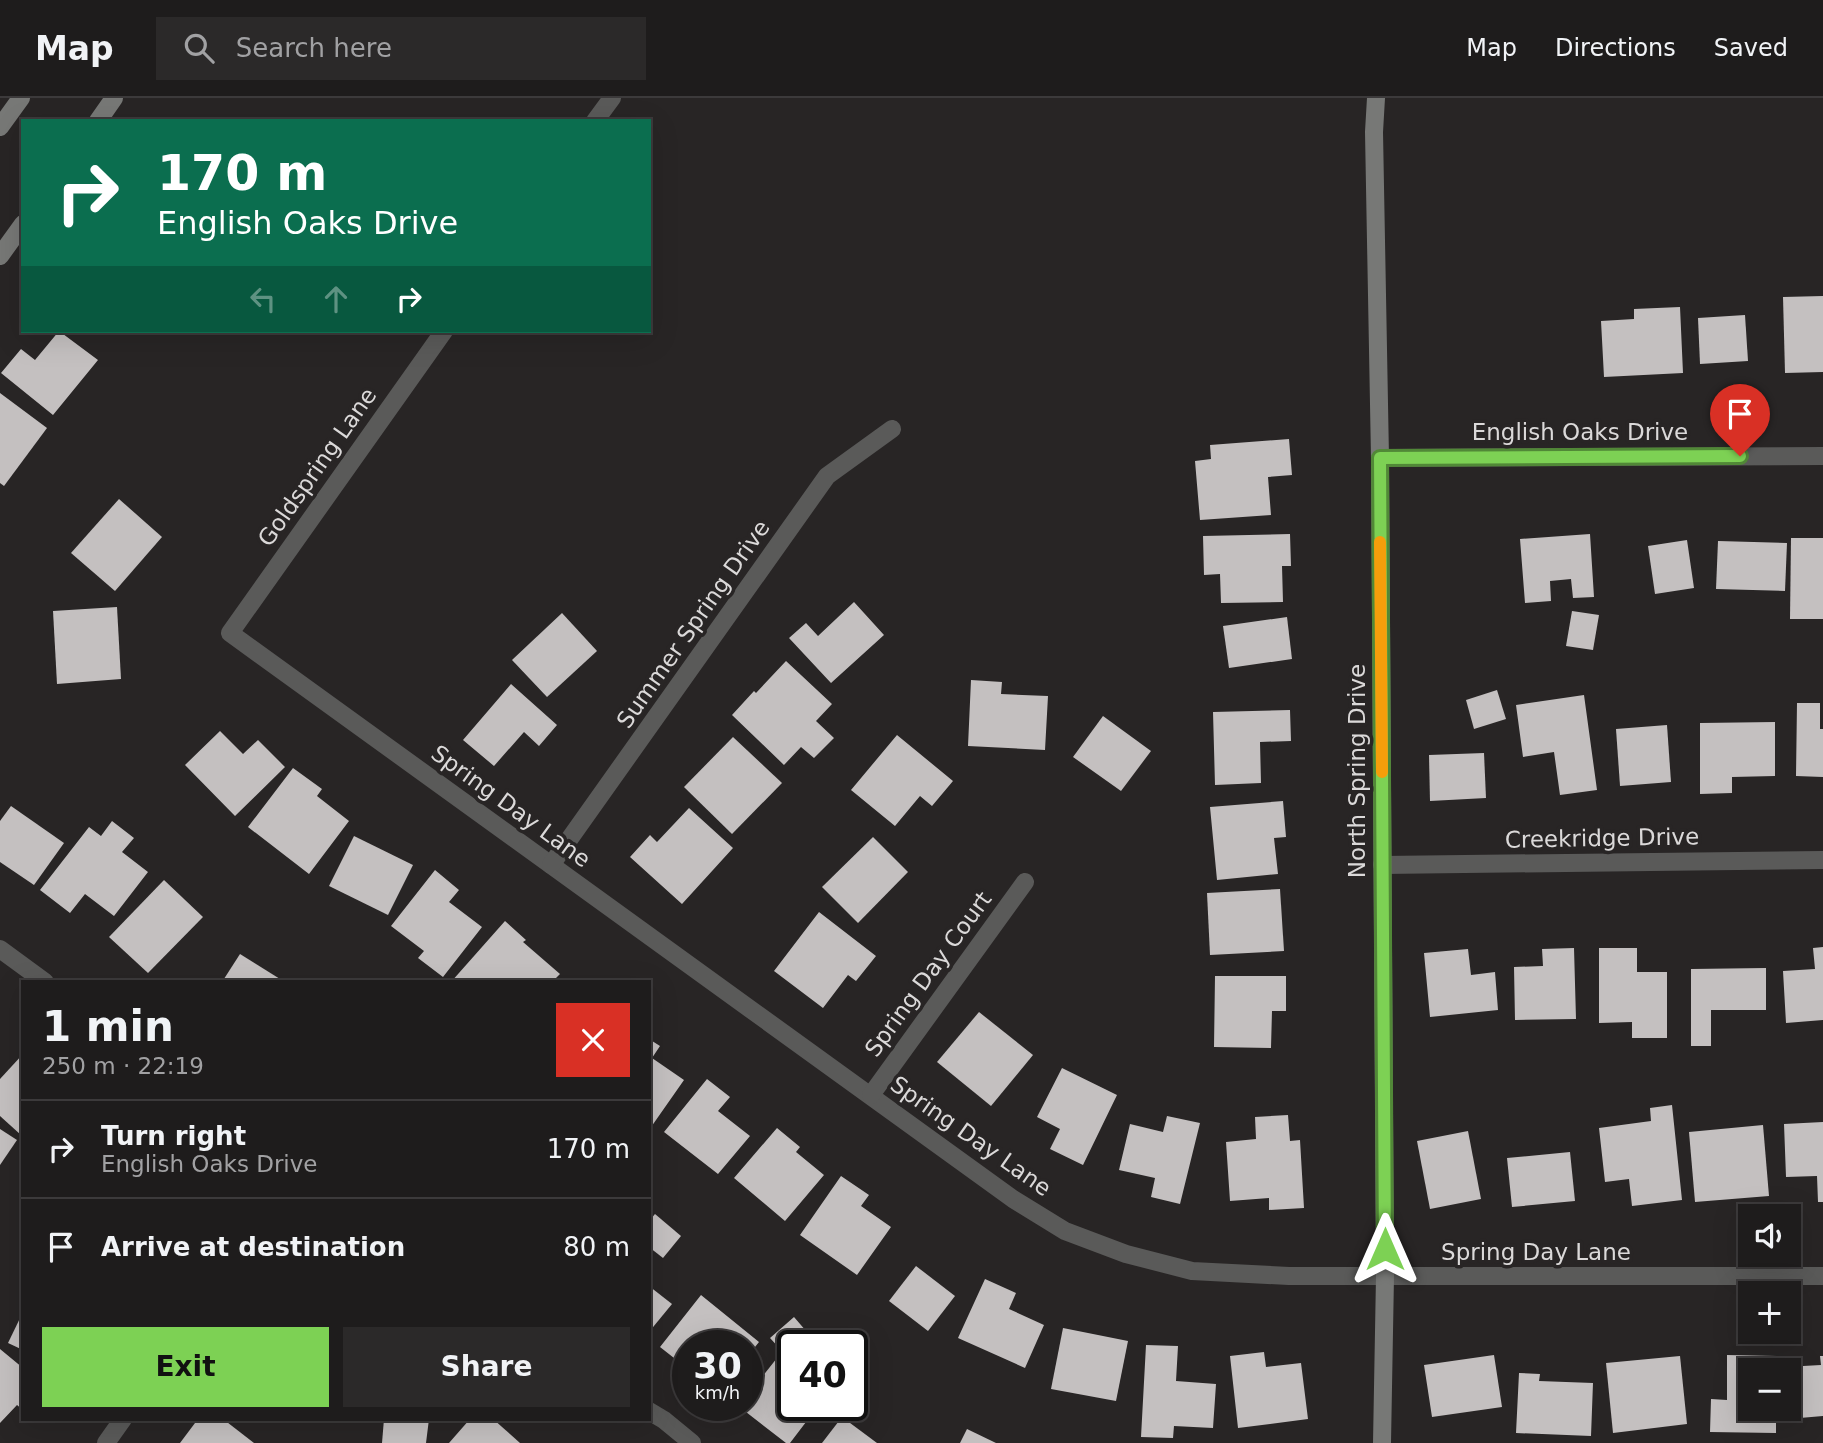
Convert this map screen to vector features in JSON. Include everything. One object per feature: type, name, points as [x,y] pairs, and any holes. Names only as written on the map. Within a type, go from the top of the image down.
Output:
[{"type":"street","points":[[0,127],[21,98]]},
{"type":"street","points":[[99,119],[114,98]]},
{"type":"street","points":[[596,119],[612,98]]},
{"type":"street","name":"North Spring Drive","points":[[1376,98],[1374,132],[1380,458],[1385,1276],[1382,1443]]},
{"type":"street","points":[[0,256],[21,227]]},
{"type":"street","name":"Goldspring Lane","points":[[230,633],[443,333]]},
{"type":"street","name":"Summer Spring Drive","points":[[551,865],[827,476],[892,429]]},
{"type":"street","name":"English Oaks Drive","points":[[1380,458],[1823,456]]},
{"type":"street","name":"Spring Day Lane","points":[[230,633],[1013,1199],[1065,1231],[1126,1254],[1192,1271],[1289,1276],[1823,1276]]},
{"type":"street","name":"Creekridge Drive","points":[[1382,864],[1823,860]]},
{"type":"street","name":"Spring Day Court","points":[[871,1095],[1026,882]]},
{"type":"street","points":[[0,949],[42,980]]},
{"type":"street","points":[[651,1412],[692,1443]]},
{"type":"street","points":[[106,1443],[122,1421]]},
{"type":"building","points":[[1823,296],[1823,372],[1785,373],[1783,297]]},
{"type":"building","points":[[1680,307],[1683,373],[1604,377],[1601,321],[1634,319],[1634,309]]},
{"type":"building","points":[[1745,315],[1748,361],[1700,364],[1698,318]]},
{"type":"building","points":[[57,333],[62,333],[98,360],[53,415],[1,373],[21,349],[35,360]]},
{"type":"building","points":[[0,393],[47,428],[4,486],[0,483]]},
{"type":"building","points":[[1289,439],[1292,475],[1268,477],[1271,515],[1200,520],[1195,461],[1211,459],[1210,445]]},
{"type":"building","points":[[119,499],[162,537],[115,591],[71,553]]},
{"type":"building","points":[[1290,534],[1291,566],[1282,566],[1283,602],[1221,603],[1220,574],[1204,575],[1203,536]]},
{"type":"building","points":[[1590,534],[1594,597],[1573,598],[1571,579],[1550,581],[1551,601],[1525,603],[1520,539]]},
{"type":"building","points":[[1791,538],[1823,538],[1823,619],[1790,619]]},
{"type":"building","points":[[1687,540],[1694,588],[1655,594],[1648,546]]},
{"type":"building","points":[[1718,541],[1787,543],[1785,591],[1716,589]]},
{"type":"building","points":[[854,602],[884,635],[831,683],[789,638],[806,623],[818,636]]},
{"type":"building","points":[[117,607],[121,679],[57,684],[53,611]]},
{"type":"building","points":[[1572,611],[1599,615],[1593,650],[1566,646]]},
{"type":"building","points":[[562,613],[597,651],[547,697],[512,660]]},
{"type":"building","points":[[1287,617],[1292,659],[1229,668],[1223,626]]},
{"type":"building","points":[[786,661],[832,704],[816,721],[834,738],[814,758],[801,747],[784,765],[732,715]]},
{"type":"building","points":[[971,680],[1002,682],[1001,694],[1048,696],[1045,750],[968,746]]},
{"type":"building","points":[[511,684],[557,725],[539,746],[524,732],[494,766],[463,740]]},
{"type":"building","points":[[1497,690],[1506,719],[1474,729],[1466,700]]},
{"type":"building","points":[[1584,695],[1597,790],[1560,795],[1554,752],[1523,757],[1516,705]]},
{"type":"building","points":[[1797,703],[1820,703],[1823,777],[1796,776]]},
{"type":"building","points":[[1290,710],[1291,741],[1260,742],[1261,783],[1215,785],[1213,712]]},
{"type":"building","points":[[1103,716],[1151,751],[1121,791],[1073,757]]},
{"type":"building","points":[[1775,722],[1775,776],[1732,777],[1732,793],[1700,794],[1700,723]]},
{"type":"building","points":[[1667,725],[1671,782],[1620,786],[1616,729]]},
{"type":"building","points":[[220,731],[243,754],[258,740],[285,767],[235,816],[185,765]]},
{"type":"building","points":[[897,735],[953,781],[932,806],[920,796],[895,826],[851,790]]},
{"type":"building","points":[[733,737],[782,783],[732,834],[684,787]]},
{"type":"building","points":[[1484,753],[1486,798],[1430,801],[1429,755]]},
{"type":"building","points":[[293,768],[322,789],[317,796],[349,821],[309,874],[248,827]]},
{"type":"building","points":[[1283,801],[1286,837],[1274,838],[1278,874],[1217,880],[1210,807]]},
{"type":"building","points":[[11,806],[64,843],[34,885],[0,862],[0,821]]},
{"type":"building","points":[[689,808],[733,848],[682,904],[630,857],[650,835],[657,842]]},
{"type":"building","points":[[112,821],[134,838],[122,852],[148,872],[114,916],[85,894],[70,913],[40,890],[89,827],[101,836]]},
{"type":"building","points":[[354,836],[413,865],[388,915],[329,886]]},
{"type":"building","points":[[873,837],[908,872],[858,923],[822,887]]},
{"type":"building","points":[[435,870],[459,890],[449,902],[482,927],[443,977],[418,958],[424,951],[391,926]]},
{"type":"building","points":[[164,880],[203,917],[148,973],[109,937]]},
{"type":"building","points":[[1280,889],[1284,951],[1210,955],[1207,893]]},
{"type":"building","points":[[819,912],[876,956],[856,981],[848,975],[823,1008],[774,971]]},
{"type":"building","points":[[505,921],[526,940],[523,942],[560,974],[554,980],[453,980]]},
{"type":"building","points":[[1823,947],[1823,1020],[1786,1023],[1783,971],[1815,969],[1813,948]]},
{"type":"building","points":[[1574,948],[1576,1019],[1515,1020],[1514,967],[1543,966],[1542,949]]},
{"type":"building","points":[[1599,948],[1637,948],[1637,972],[1667,972],[1667,1038],[1632,1038],[1632,1022],[1599,1023]]},
{"type":"building","points":[[1468,949],[1471,975],[1495,972],[1498,1010],[1430,1017],[1424,953]]},
{"type":"building","points":[[240,954],[280,979],[279,980],[223,980]]},
{"type":"building","points":[[1766,968],[1766,1010],[1711,1010],[1711,1046],[1691,1046],[1691,969]]},
{"type":"building","points":[[1215,976],[1286,976],[1286,1011],[1272,1011],[1271,1048],[1214,1047]]},
{"type":"building","points":[[979,1012],[1033,1055],[991,1106],[937,1062]]},
{"type":"building","points":[[651,1040],[660,1046],[652,1058],[684,1080],[651,1127]]},
{"type":"building","points":[[21,1056],[21,1135],[0,1116],[0,1079]]},
{"type":"building","points":[[1062,1068],[1117,1095],[1083,1165],[1050,1149],[1060,1129],[1037,1117]]},
{"type":"building","points":[[707,1079],[730,1097],[718,1111],[750,1136],[718,1174],[664,1132]]},
{"type":"building","points":[[1672,1105],[1682,1200],[1632,1206],[1629,1179],[1605,1182],[1599,1128],[1651,1121],[1650,1108]]},
{"type":"building","points":[[1288,1115],[1290,1141],[1300,1140],[1304,1208],[1269,1210],[1269,1198],[1230,1201],[1226,1142],[1256,1139],[1255,1117]]},
{"type":"building","points":[[1167,1116],[1200,1123],[1180,1204],[1151,1197],[1155,1178],[1119,1170],[1130,1124],[1163,1132]]},
{"type":"building","points":[[1823,1122],[1823,1202],[1818,1202],[1817,1176],[1786,1177],[1784,1124]]},
{"type":"building","points":[[1763,1125],[1769,1196],[1695,1202],[1689,1132]]},
{"type":"building","points":[[777,1128],[800,1147],[796,1152],[824,1175],[785,1221],[734,1178]]},
{"type":"building","points":[[0,1129],[17,1140],[0,1165]]},
{"type":"building","points":[[1468,1131],[1481,1199],[1430,1209],[1417,1141]]},
{"type":"building","points":[[1570,1152],[1575,1201],[1512,1207],[1507,1158]]},
{"type":"building","points":[[841,1176],[869,1195],[861,1206],[891,1227],[857,1275],[800,1235]]},
{"type":"building","points":[[655,1214],[681,1236],[663,1258],[651,1249],[651,1219]]},
{"type":"building","points":[[916,1266],[955,1296],[928,1331],[889,1301]]},
{"type":"building","points":[[985,1279],[1016,1293],[1009,1309],[1044,1325],[1025,1368],[958,1338]]},
{"type":"building","points":[[651,1288],[672,1304],[651,1330]]},
{"type":"building","points":[[701,1295],[744,1330],[673,1330]]},
{"type":"building","points":[[21,1316],[21,1349],[8,1343]]},
{"type":"building","points":[[794,1317],[805,1330],[779,1330]]},
{"type":"building","points":[[1063,1328],[1128,1341],[1116,1401],[1051,1389]]},
{"type":"building","points":[[672,1332],[672,1356],[660,1347]]},
{"type":"building","points":[[777,1332],[777,1346],[770,1338]]},
{"type":"building","points":[[1146,1345],[1178,1346],[1176,1381],[1216,1384],[1213,1428],[1174,1426],[1173,1438],[1141,1437]]},
{"type":"building","points":[[0,1349],[21,1366],[21,1408],[17,1405],[0,1423]]},
{"type":"building","points":[[1264,1352],[1266,1367],[1301,1363],[1308,1419],[1238,1428],[1230,1356]]},
{"type":"building","points":[[1494,1355],[1502,1407],[1432,1417],[1424,1365]]},
{"type":"building","points":[[1727,1355],[1777,1356],[1738,1358],[1738,1421],[1776,1421],[1776,1433],[1710,1432],[1711,1399],[1727,1400]]},
{"type":"building","points":[[1680,1356],[1687,1424],[1613,1433],[1606,1363]]},
{"type":"building","points":[[1820,1356],[1823,1356],[1823,1416],[1801,1418],[1801,1366],[1821,1365]]},
{"type":"building","points":[[777,1358],[777,1421],[807,1421],[790,1443],[786,1443],[758,1421],[763,1421],[763,1376]]},
{"type":"building","points":[[1519,1373],[1540,1374],[1539,1381],[1593,1383],[1591,1436],[1516,1433]]},
{"type":"building","points":[[196,1421],[226,1421],[254,1443],[180,1443]]},
{"type":"building","points":[[384,1421],[429,1421],[426,1443],[382,1443]]},
{"type":"building","points":[[468,1421],[495,1421],[520,1443],[449,1443]]},
{"type":"building","points":[[839,1421],[847,1421],[877,1443],[822,1443]]},
{"type":"building","points":[[967,1429],[996,1443],[960,1443]]},
{"type":"slow traffic","points":[[1380,542],[1382,772]]},
{"type":"route","points":[[1385,1249],[1380,458],[1740,456]]}]
